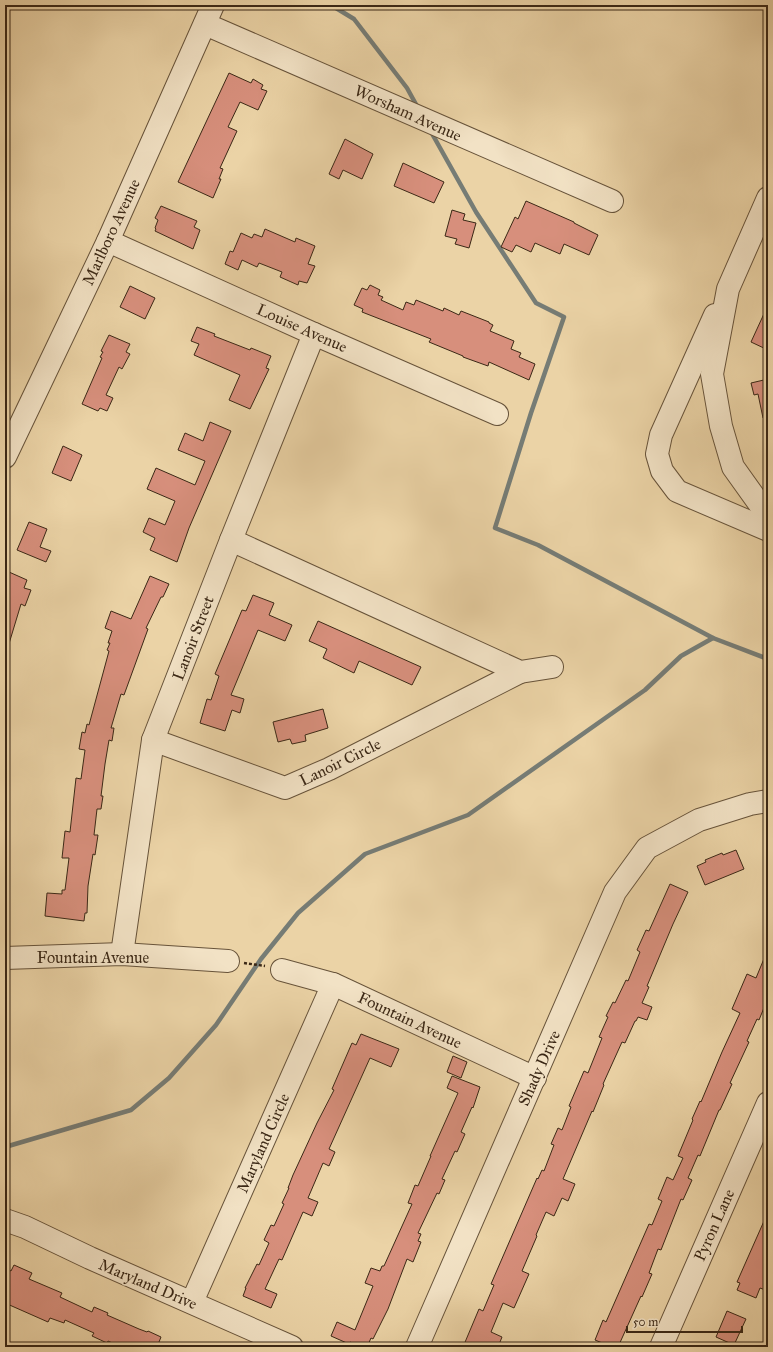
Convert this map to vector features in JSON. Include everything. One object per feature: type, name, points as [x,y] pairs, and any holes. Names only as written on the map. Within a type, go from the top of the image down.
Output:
[{"type":"street","name":"Worsham Avenue","points":[[209,14],[612,201]]},
{"type":"street","name":"Marlboro Avenue","points":[[5,457],[108,241],[209,14]]},
{"type":"street","points":[[768,198],[661,435],[658,454],[662,471],[677,491],[768,530]]},
{"type":"street","name":"Louise Avenue","points":[[108,241],[314,334],[497,414]]},
{"type":"street","points":[[728,289],[712,374],[721,426],[733,466],[768,516]]},
{"type":"street","name":"Lanoir Street","points":[[122,954],[153,740],[231,540],[314,334]]},
{"type":"street","points":[[231,540],[520,672]]},
{"type":"street","name":"Lanoir Circle","points":[[153,740],[285,788],[329,769],[520,672],[552,667]]},
{"type":"street","name":"Shady Drive","points":[[416,1347],[616,892],[647,848],[699,820],[750,804],[768,801]]},
{"type":"street","name":"Fountain Avenue","points":[[5,958],[122,954],[236,962]]},
{"type":"street","name":"Fountain Avenue","points":[[274,968],[334,984],[535,1078]]},
{"type":"street","name":"Maryland Circle","points":[[192,1302],[334,984]]},
{"type":"street","name":"Pyron Lane","points":[[661,1347],[768,1103]]},
{"type":"street","name":"Maryland Drive","points":[[5,1220],[25,1227],[90,1258],[292,1347]]},
{"type":"path","points":[[236,962],[274,968]]},
{"type":"building","points":[[229,73],[251,83],[253,79],[263,85],[261,89],[267,91],[258,110],[240,102],[228,127],[237,131],[220,168],[223,169],[219,179],[221,179],[213,198],[178,182]]},
{"type":"building","points":[[345,139],[373,154],[362,179],[343,170],[339,179],[329,174]]},
{"type":"building","points":[[403,163],[444,182],[434,203],[394,186]]},
{"type":"building","points":[[526,201],[574,222],[598,235],[589,255],[564,244],[560,254],[535,243],[531,252],[516,245],[512,252],[501,247],[515,217],[518,219]]},
{"type":"building","points":[[161,206],[197,221],[194,227],[200,230],[193,249],[155,231],[158,220],[155,218]]},
{"type":"building","points":[[452,210],[465,214],[463,220],[476,223],[469,248],[455,244],[457,239],[445,236]]},
{"type":"building","points":[[265,229],[295,242],[296,238],[315,246],[308,264],[315,266],[307,283],[299,281],[298,285],[280,277],[282,272],[259,263],[257,267],[242,260],[238,270],[225,264],[230,251],[233,252],[241,233],[252,238],[254,234],[262,237]]},
{"type":"building","points":[[370,285],[380,290],[378,295],[383,297],[381,300],[403,310],[406,302],[414,305],[416,300],[443,311],[444,308],[459,315],[461,311],[489,322],[493,325],[490,331],[514,341],[511,349],[521,353],[519,357],[535,364],[529,380],[489,362],[488,366],[463,357],[429,342],[431,339],[362,312],[363,309],[354,305],[362,288],[367,290]]},
{"type":"building","points":[[130,286],[155,298],[145,319],[120,307]]},
{"type":"building","points":[[768,305],[768,350],[751,342]]},
{"type":"building","points":[[197,327],[215,334],[214,336],[250,350],[251,348],[271,356],[266,368],[269,369],[250,409],[229,400],[240,375],[194,355],[199,344],[191,341]]},
{"type":"building","points":[[109,335],[130,344],[126,352],[130,354],[122,369],[119,367],[106,395],[113,398],[107,411],[100,408],[98,411],[82,404],[102,358],[100,357],[103,352],[101,351]]},
{"type":"building","points":[[768,379],[768,417],[763,418],[758,394],[754,395],[751,383]]},
{"type":"building","points":[[210,422],[231,431],[189,528],[177,562],[150,550],[155,538],[143,532],[149,518],[165,525],[175,501],[147,489],[156,468],[195,485],[205,461],[178,450],[185,433],[203,441]]},
{"type":"building","points":[[63,446],[82,455],[71,481],[52,473]]},
{"type":"building","points":[[29,522],[47,529],[40,547],[51,551],[46,562],[17,550]]},
{"type":"building","points":[[9,572],[27,580],[24,588],[31,590],[25,606],[21,604],[8,647],[5,647],[5,581]]},
{"type":"building","points":[[150,576],[169,584],[146,628],[148,629],[124,695],[121,694],[111,728],[114,728],[112,741],[109,740],[105,764],[101,809],[97,809],[94,835],[98,835],[95,855],[93,854],[88,886],[87,913],[85,913],[84,921],[45,916],[47,893],[62,894],[62,890],[65,890],[69,858],[62,858],[65,831],[70,832],[76,778],[81,779],[85,750],[79,749],[82,732],[85,733],[87,724],[89,725],[109,651],[107,650],[110,643],[108,643],[112,631],[105,628],[111,611],[131,619]]},
{"type":"building","points":[[253,595],[274,603],[269,615],[292,625],[285,641],[258,630],[231,695],[244,699],[240,713],[232,710],[225,731],[200,723],[207,699],[211,700],[219,676],[215,674],[242,610],[246,611]]},
{"type":"building","points":[[318,621],[421,667],[412,685],[359,661],[354,673],[323,658],[327,649],[309,641]]},
{"type":"building","points":[[323,709],[328,728],[305,735],[306,741],[292,744],[290,739],[278,742],[273,722]]},
{"type":"building","points":[[736,850],[744,869],[705,885],[697,866],[706,862],[705,860],[722,853],[723,855]]},
{"type":"building","points":[[670,884],[688,892],[647,986],[649,987],[642,1003],[652,1007],[647,1020],[638,1017],[635,1021],[625,1043],[622,1042],[603,1084],[604,1085],[593,1112],[592,1111],[563,1179],[575,1184],[568,1201],[562,1198],[554,1216],[546,1212],[522,1271],[529,1274],[514,1308],[503,1303],[491,1332],[502,1337],[498,1347],[463,1347],[479,1309],[483,1311],[494,1285],[491,1284],[537,1178],[538,1179],[542,1170],[544,1171],[554,1145],[551,1144],[558,1128],[562,1130],[571,1107],[569,1106],[584,1071],[588,1073],[602,1038],[599,1037],[608,1017],[606,1016],[613,1002],[615,1003],[626,980],[628,981],[640,952],[637,950],[646,930],[649,931]]},
{"type":"building","points":[[768,949],[768,998],[759,1020],[757,1019],[747,1041],[749,1042],[730,1083],[732,1084],[719,1110],[700,1156],[698,1155],[688,1178],[692,1180],[683,1200],[681,1199],[661,1250],[658,1249],[649,1273],[652,1274],[642,1297],[641,1296],[618,1347],[612,1347],[595,1340],[603,1320],[606,1322],[649,1224],[652,1225],[662,1201],[658,1199],[667,1177],[673,1180],[683,1158],[678,1156],[693,1120],[692,1119],[740,1013],[732,1009],[747,974],[756,978]]},
{"type":"building","points":[[361,1034],[399,1049],[391,1067],[370,1058],[329,1149],[335,1152],[329,1166],[323,1163],[308,1198],[318,1202],[312,1216],[303,1212],[282,1260],[279,1259],[265,1289],[277,1294],[271,1308],[243,1296],[245,1288],[257,1264],[259,1265],[269,1243],[264,1240],[271,1225],[274,1226],[284,1204],[282,1203],[293,1175],[334,1090],[332,1089],[352,1043],[356,1045]]},
{"type":"building","points":[[453,1056],[467,1062],[461,1078],[447,1072]]},
{"type":"building","points":[[452,1076],[480,1087],[473,1108],[472,1107],[461,1132],[465,1134],[442,1179],[445,1180],[439,1194],[437,1193],[418,1233],[421,1234],[418,1241],[421,1242],[413,1262],[407,1259],[388,1309],[373,1339],[371,1338],[367,1347],[361,1347],[350,1342],[349,1344],[331,1336],[337,1322],[355,1330],[373,1286],[365,1283],[371,1268],[380,1271],[382,1266],[384,1266],[412,1204],[408,1203],[415,1185],[418,1186],[458,1093],[447,1088]]},
{"type":"building","points":[[768,1212],[768,1291],[760,1288],[756,1298],[737,1290],[740,1283],[737,1282]]},
{"type":"building","points":[[14,1265],[32,1273],[29,1279],[62,1293],[60,1297],[92,1312],[94,1307],[108,1313],[107,1315],[161,1337],[157,1347],[121,1347],[108,1341],[107,1343],[92,1336],[94,1333],[65,1320],[64,1323],[50,1318],[48,1322],[5,1303],[5,1268],[11,1271]]},
{"type":"building","points":[[727,1311],[746,1319],[734,1345],[716,1337]]},
{"type":"waterway","points":[[331,5],[354,19],[407,88],[418,108]]},
{"type":"waterway","points":[[430,130],[476,212],[536,303],[564,317],[531,413],[495,528],[538,545],[713,638],[768,659]]},
{"type":"waterway","points":[[5,1147],[131,1110],[169,1078],[216,1025],[261,959],[298,913],[365,854],[468,815],[645,690],[681,656],[713,638]]}]
